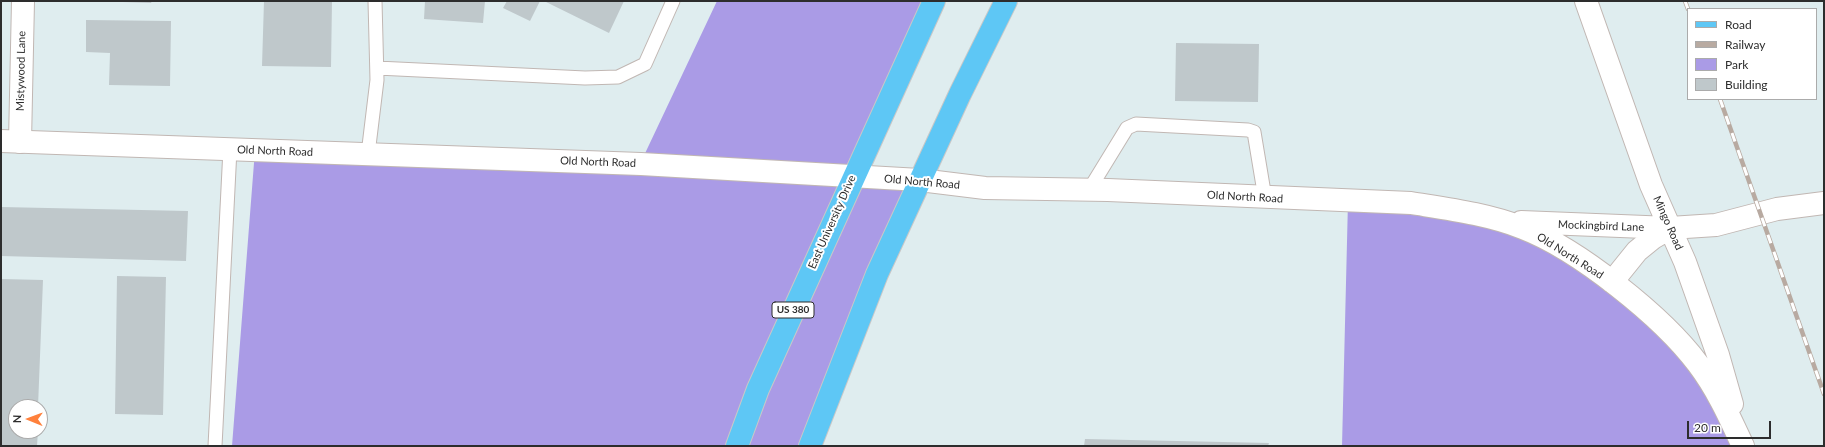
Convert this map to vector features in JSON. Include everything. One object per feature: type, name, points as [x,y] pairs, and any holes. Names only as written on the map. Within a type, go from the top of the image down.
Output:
[{"type":"main road","name":"East University Drive","points":[[737,446],[758,389],[934,1]]},
{"type":"main road","points":[[810,446],[877,274],[920,180],[1006,1]]},
{"type":"street","name":"Mistywood Lane","points":[[11,141],[23,1]]},
{"type":"street","name":"Mingo Road","points":[[1586,1],[1651,185],[1685,262],[1718,355],[1743,446]]},
{"type":"street","name":"Old North Road","points":[[11,141],[641,164],[920,180],[985,188],[1089,190],[1411,203],[1485,217],[1522,228],[1541,236],[1572,254],[1612,282],[1653,316],[1675,337],[1698,364],[1721,402],[1743,446]]},
{"type":"street","name":"Mockingbird Lane","points":[[1485,217],[1550,224],[1696,228],[1716,225],[1777,209],[1824,203]]},
{"type":"street","name":"Mockingbird Lane","points":[[1612,282],[1645,244],[1670,228]]},
{"type":"lane","points":[[368,154],[377,80],[375,1]]},
{"type":"lane","points":[[377,68],[585,78],[618,77],[645,64],[673,1]]},
{"type":"lane","points":[[1089,190],[1127,128],[1136,124],[1248,130],[1254,132],[1265,198]]},
{"type":"lane","points":[[215,446],[230,149]]},
{"type":"green space","points":[[717,1],[934,1],[853,176],[920,180],[810,446],[232,446],[255,150],[640,164]]},
{"type":"green space","points":[[1348,201],[1522,228],[1675,337],[1737,446],[1342,446]]},
{"type":"building","points":[[123,1],[152,1],[151,3]]},
{"type":"building","points":[[264,1],[332,1],[331,67],[262,66]]},
{"type":"building","points":[[425,1],[485,1],[483,23],[424,19]]},
{"type":"building","points":[[507,1],[540,1],[530,21],[503,8]]},
{"type":"building","points":[[544,1],[624,1],[609,33]]},
{"type":"building","points":[[86,20],[171,21],[170,86],[109,85],[110,53],[86,52]]},
{"type":"building","points":[[1176,43],[1259,44],[1258,102],[1175,101]]},
{"type":"building","points":[[1,207],[188,211],[186,261],[1,256]]},
{"type":"building","points":[[117,276],[166,277],[163,415],[115,414]]},
{"type":"building","points":[[1,279],[43,280],[38,399],[8,399],[8,439],[37,439],[37,446],[1,446]]},
{"type":"building","points":[[1085,439],[1269,443],[1268,446],[1084,446]]},
{"type":"railway","points":[[1685,1],[1688,8]]},
{"type":"railway","points":[[1720,100],[1824,394]]}]
